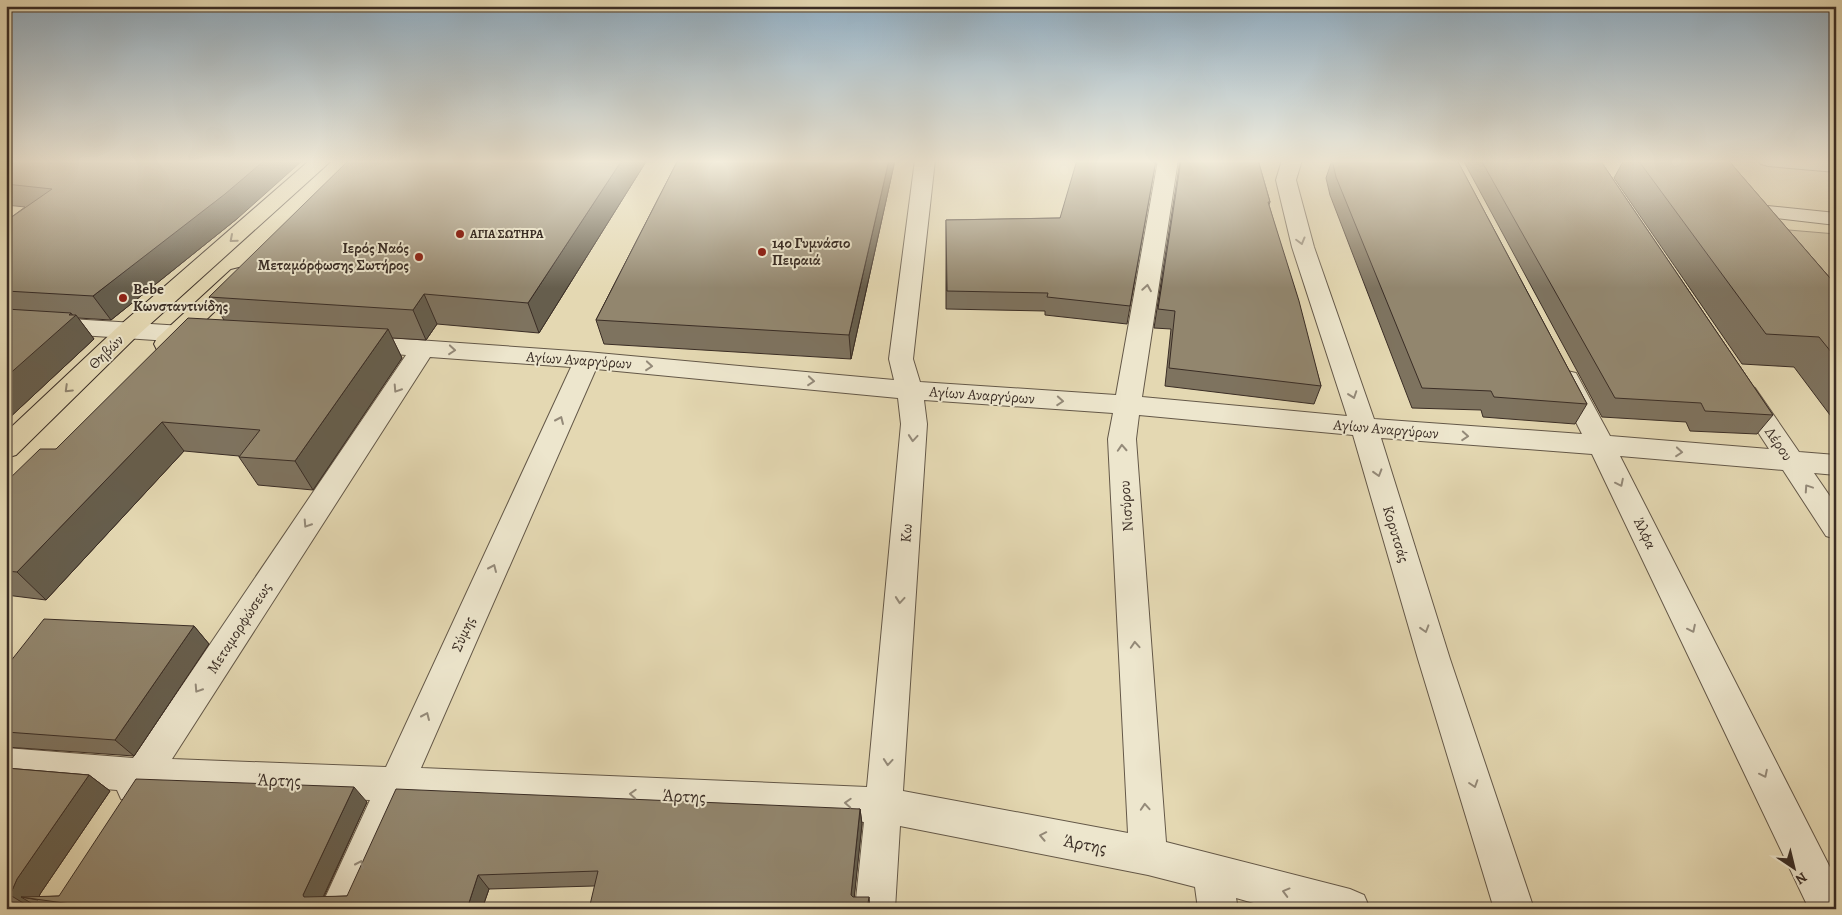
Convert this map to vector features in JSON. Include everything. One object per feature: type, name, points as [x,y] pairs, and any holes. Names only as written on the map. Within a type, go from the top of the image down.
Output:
[{"type":"main road","name":"Θηβών","points":[[6,448],[128,330],[273,203]]},
{"type":"main road","points":[[148,361],[254,261]]},
{"type":"street","name":"Κω","points":[[876,909],[914,424],[910,390],[901,359],[920,203]]},
{"type":"street","name":"Νισύρου","points":[[1148,856],[1122,439],[1161,203]]},
{"type":"street","name":"Κορυτσάς","points":[[1291,203],[1302,247],[1364,426],[1434,659],[1514,909]]},
{"type":"street","points":[[1766,232],[1743,203],[1836,219]]},
{"type":"street","points":[[6,322],[226,336]]},
{"type":"street","name":"Αγίων Αναργύρων","points":[[339,343],[587,360],[910,390],[1127,405],[1437,434],[1601,445],[1836,465]]},
{"type":"street","name":"Μεταμορφώσεως","points":[[120,808],[423,348]]},
{"type":"street","name":"Άλφα","points":[[1556,358],[1601,445],[1830,909]]},
{"type":"street","name":"Σύμης","points":[[340,909],[587,360]]},
{"type":"street","name":"Λέρου","points":[[1731,372],[1836,528]]},
{"type":"street","name":"Άρτης","points":[[6,764],[142,775],[884,805],[1148,856],[1350,909]]},
{"type":"street","points":[[1212,872],[1218,909]]},
{"type":"shaded area","points":[[1777,229],[1836,234],[1836,297]]},
{"type":"building","points":[[32,203],[214,203],[93,296],[6,291],[6,221]]},
{"type":"building","points":[[305,203],[594,203],[528,303],[424,294],[413,310],[209,297]]},
{"type":"building","name":"14ο Γυμνάσιο Πειραιά","points":[[656,203],[879,203],[849,335],[596,320]]},
{"type":"building","points":[[1064,203],[1148,203],[1130,306],[1047,297],[1048,293],[947,291],[946,220],[1060,218]]},
{"type":"building","points":[[1174,203],[1268,203],[1299,301],[1321,386],[1169,368],[1175,311],[1158,309]]},
{"type":"building","points":[[1346,203],[1480,203],[1587,404],[1494,397],[1491,391],[1422,388]]},
{"type":"building","points":[[1505,203],[1629,203],[1773,415],[1705,411],[1701,403],[1615,398]]},
{"type":"building","points":[[1669,203],[1765,203],[1836,285],[1836,358],[1819,337],[1766,334]]},
{"type":"building","points":[[6,309],[71,313],[69,315],[76,315],[6,377]]},
{"type":"building","points":[[188,318],[388,329],[295,461],[239,457],[260,430],[162,422],[17,572],[6,571],[6,482],[40,449],[56,449]]},
{"type":"building","points":[[44,619],[194,626],[115,740],[6,732],[6,667]]},
{"type":"building","points":[[6,768],[89,775],[17,879],[10,895],[6,895]]},
{"type":"building","points":[[136,779],[354,787],[303,895],[304,897],[347,896],[396,789],[860,809],[851,895],[853,897],[869,897],[867,909],[589,909],[598,871],[478,875],[467,909],[68,909],[71,904],[21,897],[59,896]]},
{"type":"place","name":"ΑΓΙΑ ΣΩΤΗΡΑ","points":[[460,234]]},
{"type":"place","name":"14ο Γυμνάσιο Πειραιά","points":[[762,252]]},
{"type":"place","name":"Ιερός Ναός Μεταμόρφωσης Σωτήρος","points":[[419,257]]},
{"type":"place","name":"Bebe Κωνσταντινίδης","points":[[123,298]]}]
